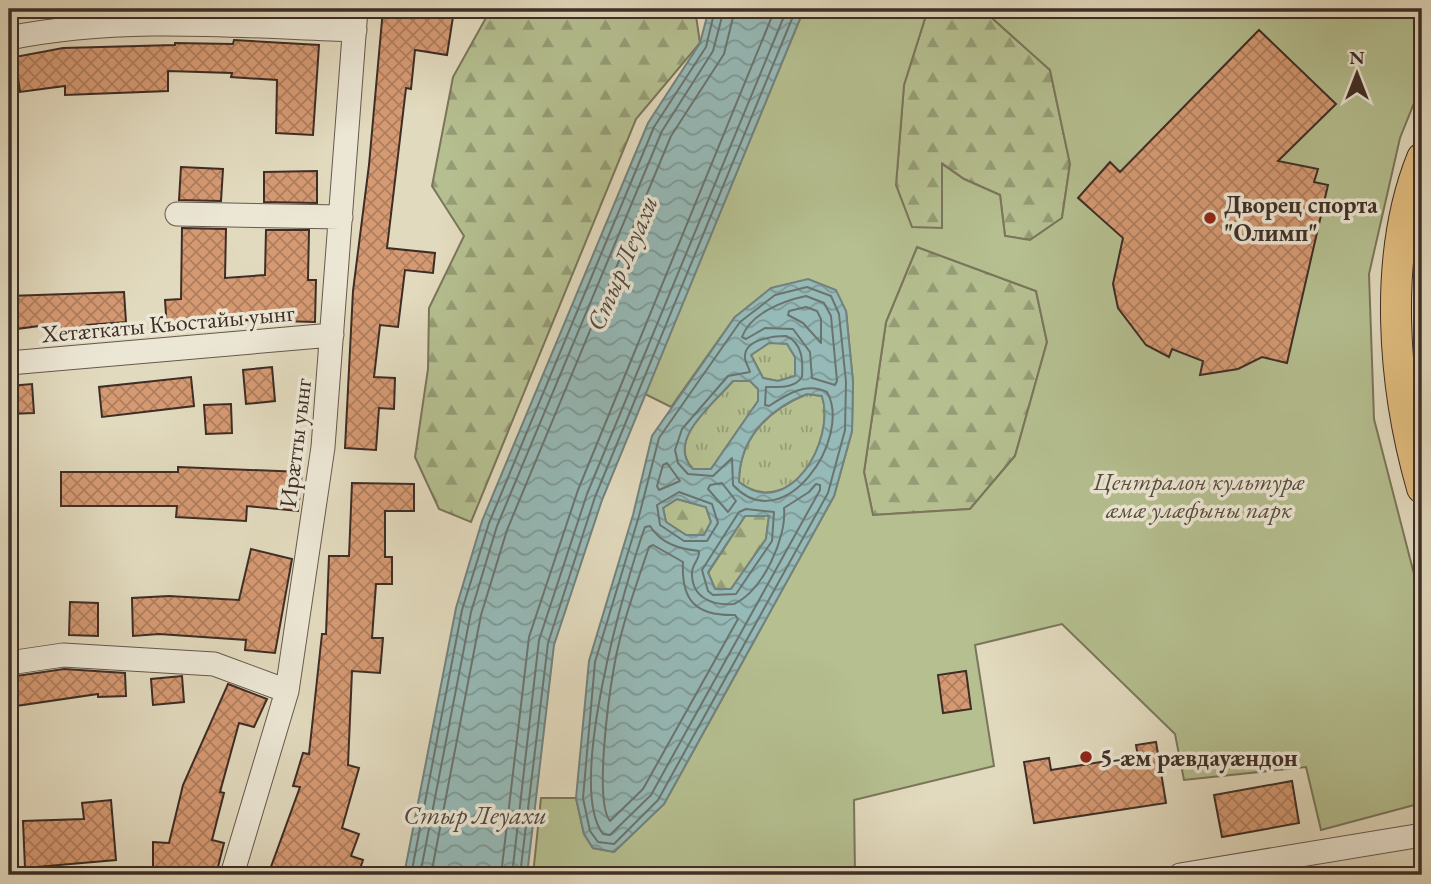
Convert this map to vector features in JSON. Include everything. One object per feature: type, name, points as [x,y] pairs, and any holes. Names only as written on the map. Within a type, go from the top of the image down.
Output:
[{"type":"main road","points":[[1422,158],[1413,182],[1401,234],[1396,286],[1400,356],[1410,444],[1422,488]]},
{"type":"street","points":[[9,38],[55,29],[170,16],[356,20]]},
{"type":"street","name":"Ирæтты уынг","points":[[232,875],[287,691],[323,447],[356,20]]},
{"type":"street","points":[[177,214],[341,217]]},
{"type":"street","name":"Хетæгкаты Къостайы уынг","points":[[9,363],[332,335]]},
{"type":"street","points":[[9,663],[63,655],[214,664],[287,691]]},
{"type":"street","points":[[1180,875],[1422,835]]},
{"type":"green space","points":[[577,9],[695,9],[700,43],[636,119],[471,522],[439,509],[415,457],[428,369],[429,308],[464,236],[432,186],[453,77],[487,16],[575,14]]},
{"type":"green space","name":"Централон культурæ æмæ улæфыны парк","points":[[804,9],[928,9],[904,85],[896,185],[912,227],[942,228],[942,164],[964,179],[1000,195],[1005,236],[1030,240],[1062,218],[1070,164],[1050,70],[982,9],[1332,9],[1349,14],[1422,9],[1422,83],[1400,138],[1369,274],[1374,419],[1422,605],[1422,803],[1321,830],[1306,767],[1184,780],[1175,734],[1062,624],[975,645],[994,766],[854,800],[855,875],[533,875],[541,798],[576,798],[584,834],[593,848],[614,852],[664,804],[834,496],[852,431],[853,382],[846,311],[735,317],[671,407],[645,394]],"holes":[[[917,247],[1036,291],[1047,342],[1015,456],[970,509],[873,515],[864,472],[886,322]]]},
{"type":"green space","points":[[928,9],[982,9],[1050,70],[1070,164],[1062,218],[1030,240],[1005,236],[1000,195],[964,179],[943,164],[942,228],[912,228],[896,185],[904,85]]},
{"type":"green space","points":[[917,247],[1036,291],[1047,342],[1015,456],[970,509],[873,515],[864,472],[886,322]]},
{"type":"green space","points":[[769,343],[787,343],[795,357],[795,376],[778,381],[763,378],[751,355]]},
{"type":"green space","points":[[733,381],[750,381],[758,389],[758,401],[711,469],[693,469],[686,458],[688,434],[695,422]]},
{"type":"green space","points":[[807,394],[822,396],[825,414],[822,434],[805,470],[791,484],[775,491],[758,491],[739,482],[744,452],[758,428],[780,408]]},
{"type":"green space","points":[[677,499],[706,507],[711,522],[704,535],[686,535],[666,522],[663,508]]},
{"type":"green space","points":[[745,516],[769,516],[766,539],[731,589],[715,589],[708,573]]},
{"type":"water","name":"Стыр Леуахи","points":[[709,9],[804,9],[602,500],[554,645],[527,875],[404,875],[456,608],[482,521],[648,123],[700,43]]},
{"type":"water","points":[[808,279],[836,290],[846,311],[853,382],[852,431],[834,496],[664,804],[614,852],[593,848],[584,834],[576,798],[589,661],[633,515],[652,436],[735,317],[771,288]],"holes":[[[769,343],[787,344],[795,357],[795,376],[778,381],[763,378],[751,355]],[[733,381],[750,381],[758,389],[758,401],[711,469],[693,469],[686,458],[685,447],[688,435],[705,411]],[[807,394],[822,396],[825,414],[815,454],[791,484],[775,492],[757,492],[739,482],[744,452],[750,439],[768,417]],[[677,499],[706,507],[711,522],[704,535],[686,535],[666,522],[663,508]],[[745,516],[769,516],[766,539],[731,589],[715,589],[708,572]]]},
{"type":"building","points":[[383,9],[453,17],[447,55],[415,50],[411,89],[406,88],[387,248],[435,253],[433,273],[405,270],[398,327],[380,325],[374,377],[395,378],[394,409],[379,408],[376,450],[345,448],[353,291],[369,165]]},
{"type":"building","name":"Дворец спорта \"Олимп\"","points":[[1259,30],[1336,104],[1278,161],[1318,169],[1314,182],[1328,185],[1287,363],[1262,357],[1238,369],[1200,375],[1203,361],[1172,349],[1169,357],[1146,345],[1118,308],[1113,284],[1123,238],[1078,198],[1110,162],[1120,172]]},
{"type":"building","points":[[234,40],[319,45],[313,135],[276,133],[277,80],[231,77],[232,73],[168,71],[168,91],[65,95],[65,86],[20,92],[15,57],[63,48],[175,43],[233,44]]},
{"type":"building","points":[[181,167],[223,169],[221,201],[179,200]]},
{"type":"building","points":[[317,171],[317,203],[264,202],[264,172]]},
{"type":"building","points":[[182,228],[226,229],[225,278],[265,275],[266,230],[309,230],[308,280],[316,280],[315,322],[244,320],[245,327],[167,329],[165,300],[181,299]]},
{"type":"building","points":[[124,292],[126,322],[87,325],[87,334],[54,336],[54,324],[9,330],[9,296]]},
{"type":"building","points":[[272,367],[275,401],[246,404],[243,370]]},
{"type":"building","points":[[191,377],[194,406],[102,417],[99,387]]},
{"type":"building","points":[[32,384],[34,413],[9,414],[9,386]]},
{"type":"building","points":[[231,404],[232,433],[206,434],[204,405]]},
{"type":"building","points":[[178,467],[302,472],[298,511],[247,506],[246,521],[176,517],[177,506],[61,506],[61,472],[178,472]]},
{"type":"building","points":[[352,483],[414,484],[414,511],[385,511],[385,557],[392,557],[392,584],[376,584],[372,638],[383,638],[380,673],[352,671],[348,765],[359,768],[342,828],[359,834],[351,856],[363,860],[358,875],[268,875],[300,787],[293,786],[303,753],[309,754],[322,634],[326,634],[329,556],[349,556]]},
{"type":"building","points":[[251,549],[292,559],[275,653],[245,650],[246,640],[159,634],[133,636],[132,598],[169,596],[239,600]]},
{"type":"building","points":[[70,602],[98,603],[98,636],[69,635]]},
{"type":"building","points":[[64,669],[125,673],[126,696],[98,697],[98,694],[9,707],[9,677]]},
{"type":"building","points":[[966,671],[971,709],[943,713],[938,675]]},
{"type":"building","points":[[182,676],[184,702],[153,705],[151,679]]},
{"type":"building","points":[[228,684],[267,699],[254,727],[239,723],[220,792],[224,793],[212,840],[224,843],[216,875],[153,875],[153,842],[169,843],[183,785]]},
{"type":"building","points":[[1156,742],[1166,803],[1034,823],[1024,762],[1049,758],[1051,770],[1138,756],[1136,745]]},
{"type":"building","points":[[1292,781],[1299,823],[1222,837],[1214,795]]},
{"type":"building","points":[[111,800],[116,860],[25,868],[23,821],[84,819],[82,803]]},
{"type":"place","name":"Дворец спорта \"Олимп\"","points":[[1210,218]]},
{"type":"place","name":"5-æм рӕвдауӕндон","points":[[1086,757]]}]
